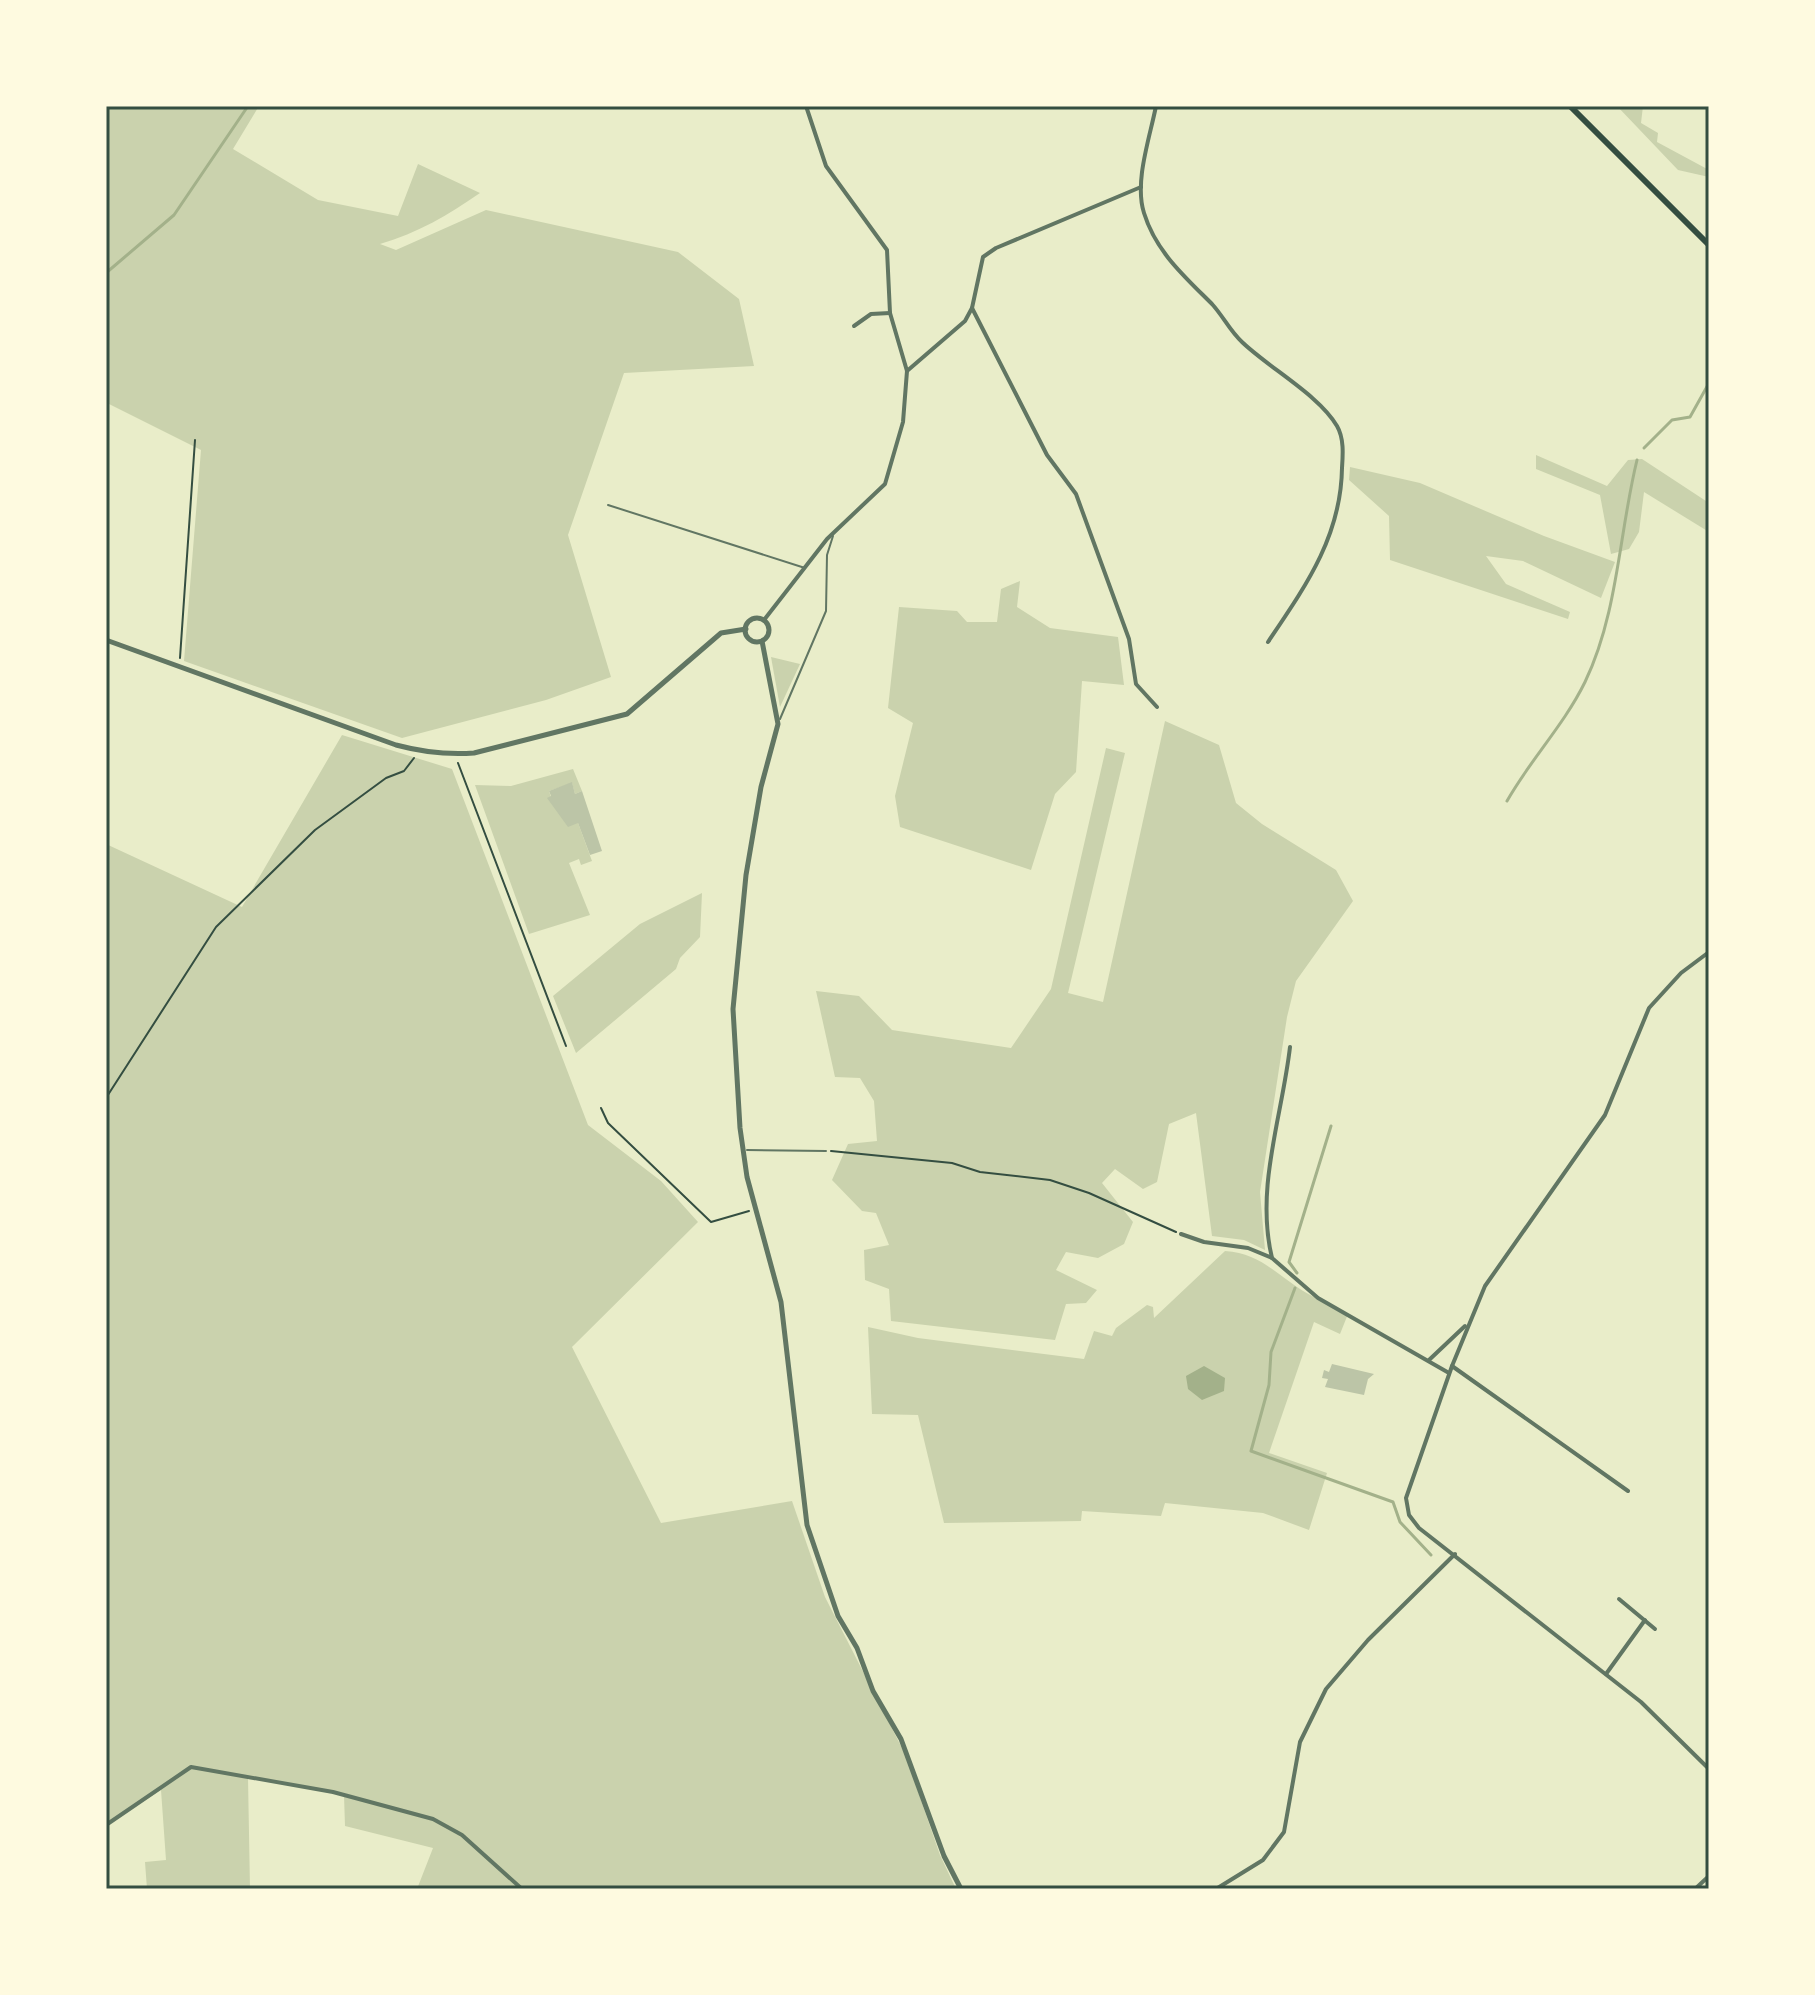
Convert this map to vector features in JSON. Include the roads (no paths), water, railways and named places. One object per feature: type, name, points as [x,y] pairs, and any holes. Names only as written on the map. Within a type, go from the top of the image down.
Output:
[{"type":"main road","points":[[1570,106],[1709,245]]},
{"type":"street","points":[[764,620],[834,531],[875,497],[891,473],[903,422],[907,371],[890,313],[887,250],[826,166],[806,106]]},
{"type":"street","points":[[1156,106],[1141,187],[1143,211],[1163,254],[1214,307],[1239,340],[1327,412],[1339,429],[1343,446],[1342,489],[1335,526],[1307,584],[1268,642]]},
{"type":"street","points":[[907,371],[965,321],[972,308],[983,257],[996,248],[1141,187]]},
{"type":"street","points":[[972,308],[1047,455],[1076,494],[1129,639],[1136,684],[1157,707]]},
{"type":"street","points":[[854,326],[871,314],[890,313]]},
{"type":"street","points":[[106,640],[417,751],[454,754],[474,753],[627,714],[721,633],[746,629],[754,619],[764,620]]},
{"type":"street","points":[[764,620],[769,631],[762,641],[778,724],[754,825],[738,948],[733,1009],[743,1150],[755,1210],[774,1266],[781,1302],[807,1525],[838,1616],[857,1648],[873,1691],[901,1739],[944,1856],[961,1889]]},
{"type":"street","points":[[746,629],[749,639],[762,641]]},
{"type":"street","points":[[1708,954],[1681,973],[1649,1008],[1605,1115],[1496,1267],[1468,1323],[1406,1498],[1409,1515],[1419,1528],[1606,1674],[1709,1769]]},
{"type":"street","points":[[1272,1258],[1264,1212],[1290,1047]]},
{"type":"street","points":[[1181,1234],[1204,1242],[1248,1248],[1272,1258],[1318,1298],[1449,1373]]},
{"type":"street","points":[[1429,1360],[1468,1323]]},
{"type":"street","points":[[1452,1366],[1628,1491]]},
{"type":"street","points":[[1216,1889],[1263,1860],[1279,1841],[1288,1817],[1293,1767],[1300,1742],[1326,1689],[1368,1640],[1455,1554]]},
{"type":"street","points":[[1619,1599],[1655,1629]]},
{"type":"street","points":[[1606,1674],[1645,1620]]},
{"type":"street","points":[[106,1825],[191,1767],[333,1792],[433,1819],[462,1835],[498,1864],[522,1889]]},
{"type":"street","points":[[1695,1889],[1709,1876]]},
{"type":"lane","points":[[608,505],[805,568]]},
{"type":"lane","points":[[778,724],[826,611],[827,555],[834,531]]},
{"type":"lane","points":[[743,1150],[826,1151]]},
{"type":"waterway","points":[[106,273],[174,215],[248,106]]},
{"type":"waterway","points":[[1644,448],[1672,420],[1690,417],[1709,383]]},
{"type":"waterway","points":[[1507,801],[1577,698],[1596,656],[1611,601],[1637,460]]},
{"type":"waterway","points":[[1297,1273],[1289,1262],[1331,1126]]},
{"type":"waterway","points":[[1295,1288],[1271,1352],[1269,1385],[1251,1451],[1393,1502],[1400,1522],[1431,1555]]}]
